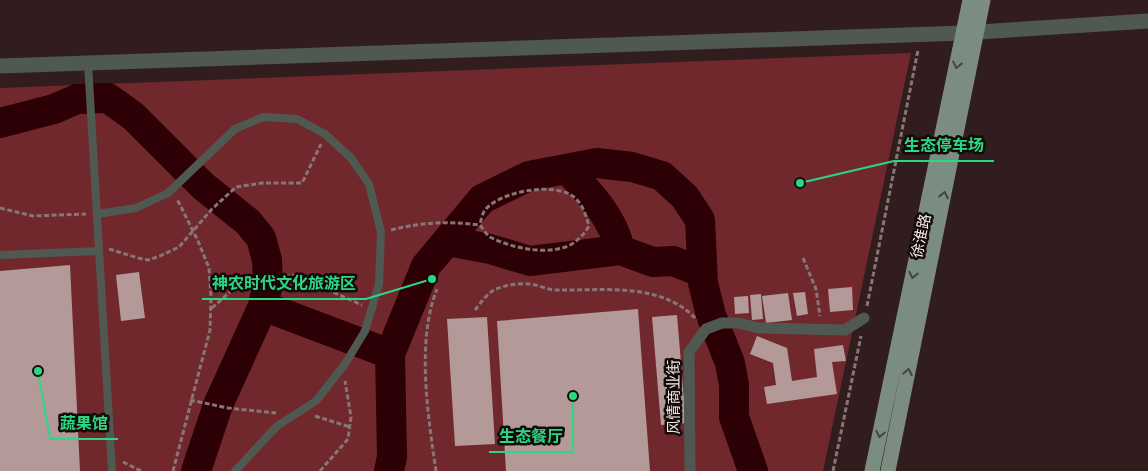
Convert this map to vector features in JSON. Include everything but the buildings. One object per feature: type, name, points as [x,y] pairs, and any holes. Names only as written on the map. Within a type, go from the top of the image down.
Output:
[{"type":"main road","name":"徐淮路","points":[[888,471],[970,32],[970,0]]},
{"type":"main road","name":"徐淮路","points":[[872,471],[970,32],[983,0]]},
{"type":"street","points":[[0,66],[921,34],[1148,21]]},
{"type":"street","points":[[706,329],[722,323],[738,323],[759,328],[846,330],[864,318]]},
{"type":"street","name":"风情商业街","points":[[690,471],[689,352],[706,329]]},
{"type":"lane","points":[[88,63],[112,471]]},
{"type":"lane","points":[[97,214],[136,208],[168,192],[235,129],[263,117],[296,119],[325,134],[351,158],[369,184],[381,232],[379,284],[364,331],[339,373],[316,401],[277,426],[235,471]]},
{"type":"lane","points":[[0,255],[99,251]]},
{"type":"path","points":[[833,471],[921,34]]},
{"type":"path","points":[[99,251],[113,249],[148,260],[179,248],[212,209],[236,187],[262,183],[302,183],[325,134]]},
{"type":"path","points":[[381,232],[422,223],[448,221],[480,225],[488,236],[506,243],[528,248],[550,249],[569,245],[582,236],[589,226],[585,212],[576,198],[563,190],[530,190],[512,194],[495,202],[484,211],[480,225]]},
{"type":"path","points":[[168,192],[179,201],[209,268],[211,308],[210,330],[190,400],[173,471]]},
{"type":"path","points":[[0,208],[33,216],[97,214]]},
{"type":"path","points":[[802,258],[816,290],[821,329]]},
{"type":"path","points":[[211,308],[239,284],[294,275],[371,309]]},
{"type":"path","points":[[475,310],[494,290],[513,285],[530,284],[553,290],[618,289],[650,294],[671,301],[692,314],[706,329]]},
{"type":"path","points":[[436,471],[426,400],[430,305],[437,289]]},
{"type":"path","points":[[320,471],[348,439],[351,417],[347,383],[339,373]]},
{"type":"path","points":[[190,400],[228,408],[297,413],[319,417],[350,427]]},
{"type":"path","points":[[111,456],[141,471]]},
{"type":"shaded area","points":[[911,53],[823,471],[0,471],[0,88]]},
{"type":"waterway","points":[[0,123],[54,109],[77,99],[108,98],[133,116],[203,186],[248,222],[261,238],[267,260],[268,283],[263,306],[218,405],[196,471]]},
{"type":"waterway","points":[[390,354],[426,266],[482,199],[529,176],[597,163],[632,167],[662,176],[685,197],[700,220],[703,283],[711,315],[730,363],[734,385],[734,417],[753,471]]},
{"type":"waterway","points":[[567,169],[600,207],[612,227],[620,250]]},
{"type":"waterway","points":[[448,241],[490,249],[530,261],[620,250],[653,262],[673,261],[701,272]]},
{"type":"waterway","points":[[263,306],[390,354],[392,457],[389,471]]},
{"type":"place","name":"生态停车场","points":[[800,183]]},
{"type":"place","name":"神农时代文化旅游区","points":[[432,279]]},
{"type":"place","name":"蔬果馆","points":[[38,371]]},
{"type":"place","name":"生态餐厅","points":[[573,396]]}]
